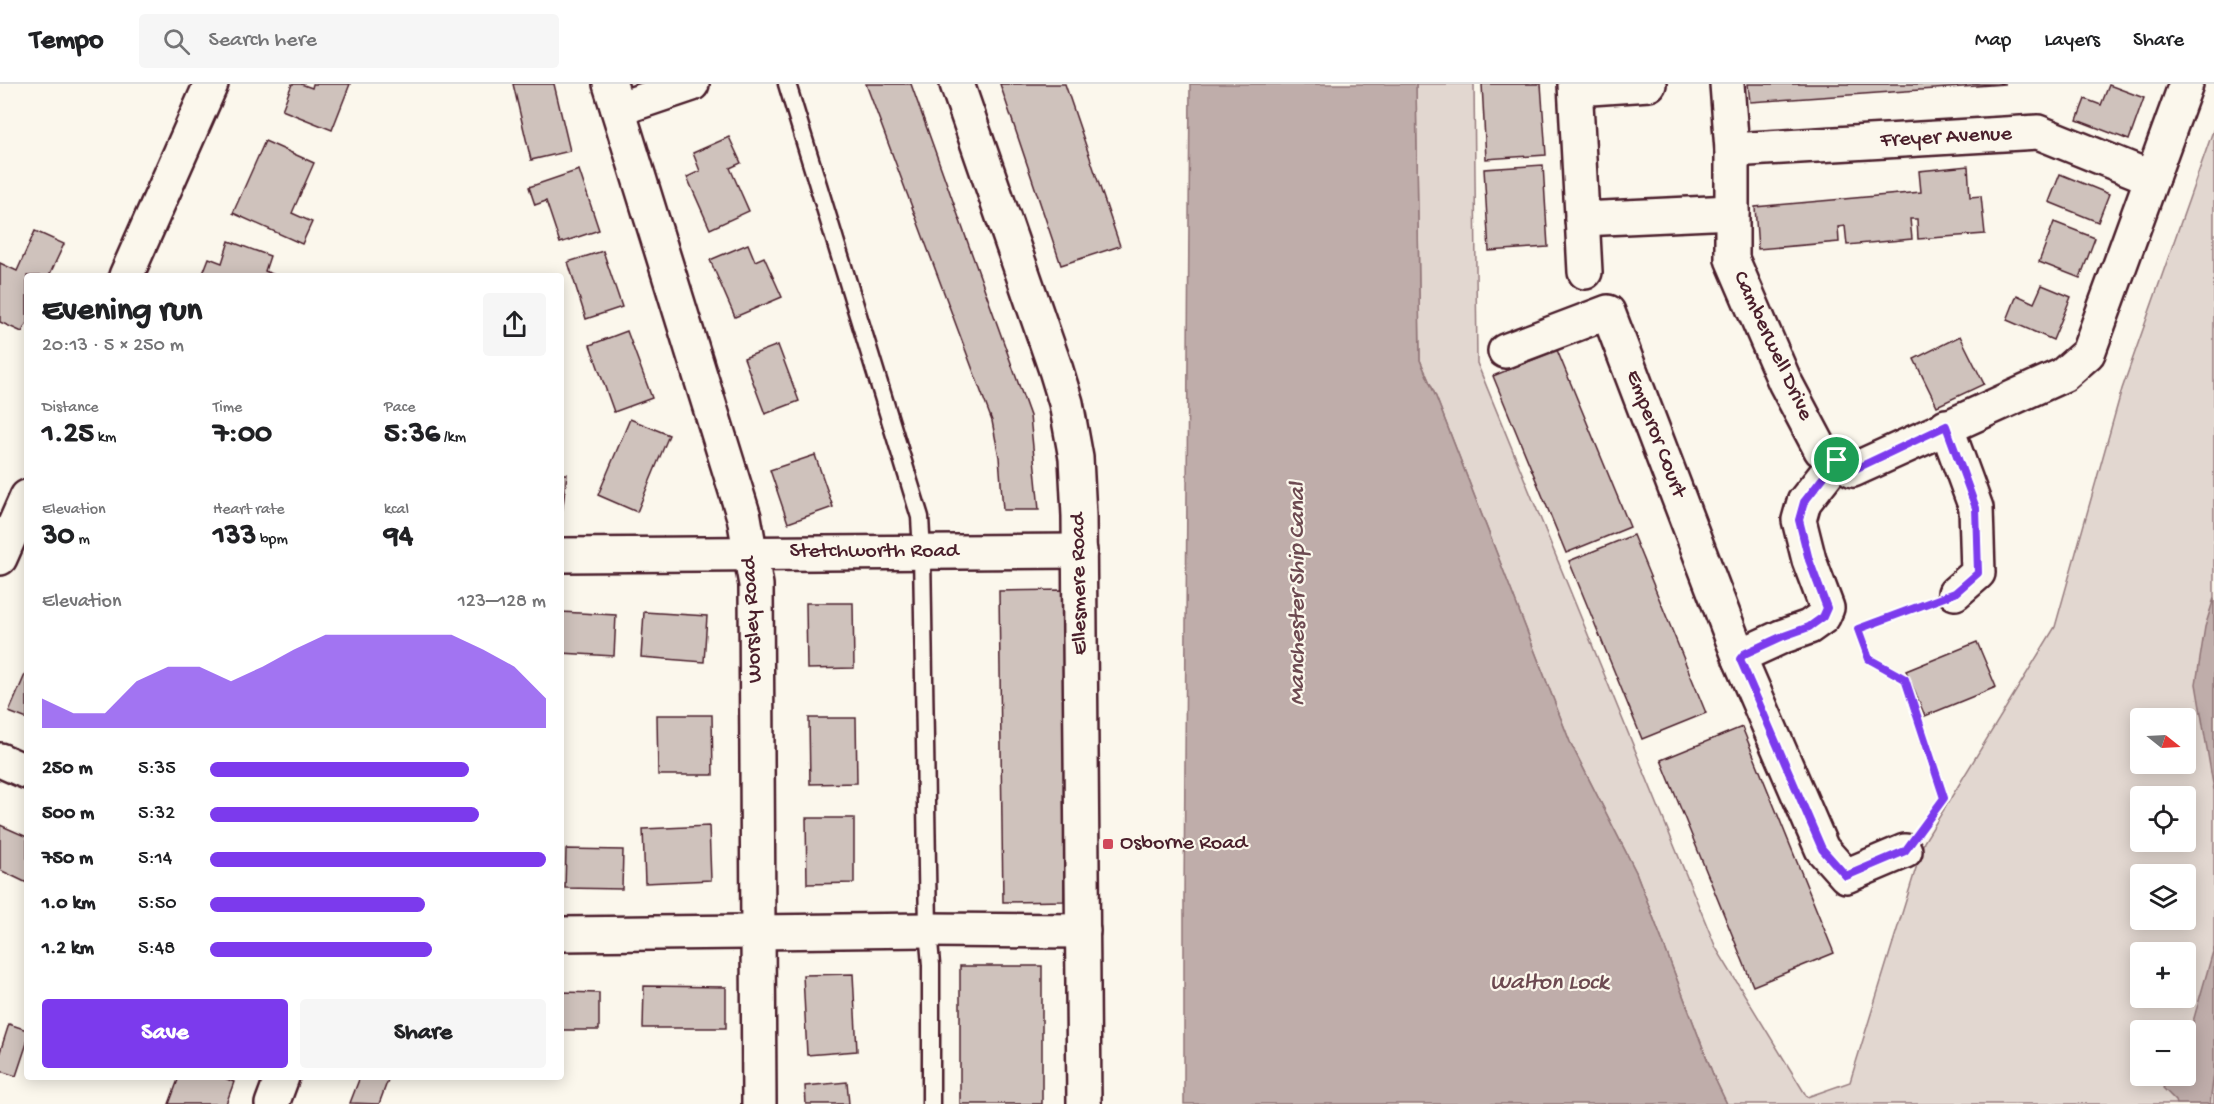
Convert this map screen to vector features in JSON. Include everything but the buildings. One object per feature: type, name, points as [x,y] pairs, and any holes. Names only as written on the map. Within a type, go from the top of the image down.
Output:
[{"type":"street","points":[[127,273],[211,84]]},
{"type":"street","points":[[614,97],[692,84]]},
{"type":"street","name":"Ellesmere Road","points":[[957,84],[1056,370],[1066,403],[1076,458],[1080,551],[1084,1104]]},
{"type":"street","points":[[1585,272],[1576,87],[1648,84]]},
{"type":"street","name":"Camberwell Drive","points":[[1727,84],[1732,150],[1732,259],[1785,382],[1821,450],[1837,460]]},
{"type":"street","points":[[1905,851],[1846,876],[1822,849],[1740,659],[1744,654],[1809,627],[1823,617],[1827,608],[1809,560],[1799,520],[1804,502],[1837,460],[1853,470],[2063,375],[2088,353],[2186,84]]},
{"type":"street","name":"Worsley Road","points":[[614,97],[744,517],[752,553],[756,585],[759,1104]]},
{"type":"street","name":"Freyer Avenue","points":[[1732,150],[2038,132],[2152,178]]},
{"type":"street","points":[[1582,219],[1732,212]]},
{"type":"street","name":"Emperor Court","points":[[1505,351],[1608,312],[1740,659]]},
{"type":"street","points":[[1946,426],[1976,508],[1978,573],[1955,593]]},
{"type":"street","points":[[0,558],[24,504]]},
{"type":"street","name":"Stetchworth Road","points":[[564,555],[1080,551]]},
{"type":"street","points":[[0,760],[24,771]]},
{"type":"street","points":[[564,934],[928,930],[1083,931]]},
{"type":"street","points":[[272,1104],[281,1080]]},
{"type":"lane","points":[[787,84],[920,517],[928,930],[931,965],[931,1104]]},
{"type":"path","points":[[1823,617],[1858,629],[1955,593]]},
{"type":"path","points":[[1858,629],[1869,659],[1905,679],[1944,798],[1905,851]]},
{"type":"shaded area","points":[[1416,84],[1474,84],[1477,363],[1716,948],[1807,1097],[1850,1082],[1924,842],[2055,627],[2122,389],[2214,128],[2214,1104],[1727,1104],[1714,1077],[1636,872],[1570,742],[1420,360]]},
{"type":"water","points":[[1190,84],[1416,84],[1420,360],[1570,742],[1636,872],[1714,1077],[1727,1104],[1184,1104]]},
{"type":"water","points":[[2214,598],[2214,790],[2196,684],[2205,627]]},
{"type":"water","points":[[2214,948],[2214,1073],[2210,1104],[2177,1104],[2163,1088],[2164,1086],[2196,1086],[2196,1020],[2193,1020]]},
{"type":"place","name":"Osborne Road","points":[[1108,844]]},
{"type":"route","points":[[1946,426],[1976,508],[1978,573],[1955,593],[1858,629],[1869,659],[1905,679],[1944,798],[1905,851],[1846,876],[1822,849],[1740,659],[1744,654],[1809,627],[1823,617],[1827,608],[1809,560],[1799,520],[1804,502],[1837,460],[1853,470],[1946,426]]},
{"type":"water label","name":"Manchester Ship Canal","points":[[1298,594]]},
{"type":"water label","name":"Walton Lock","points":[[1549,983]]}]
